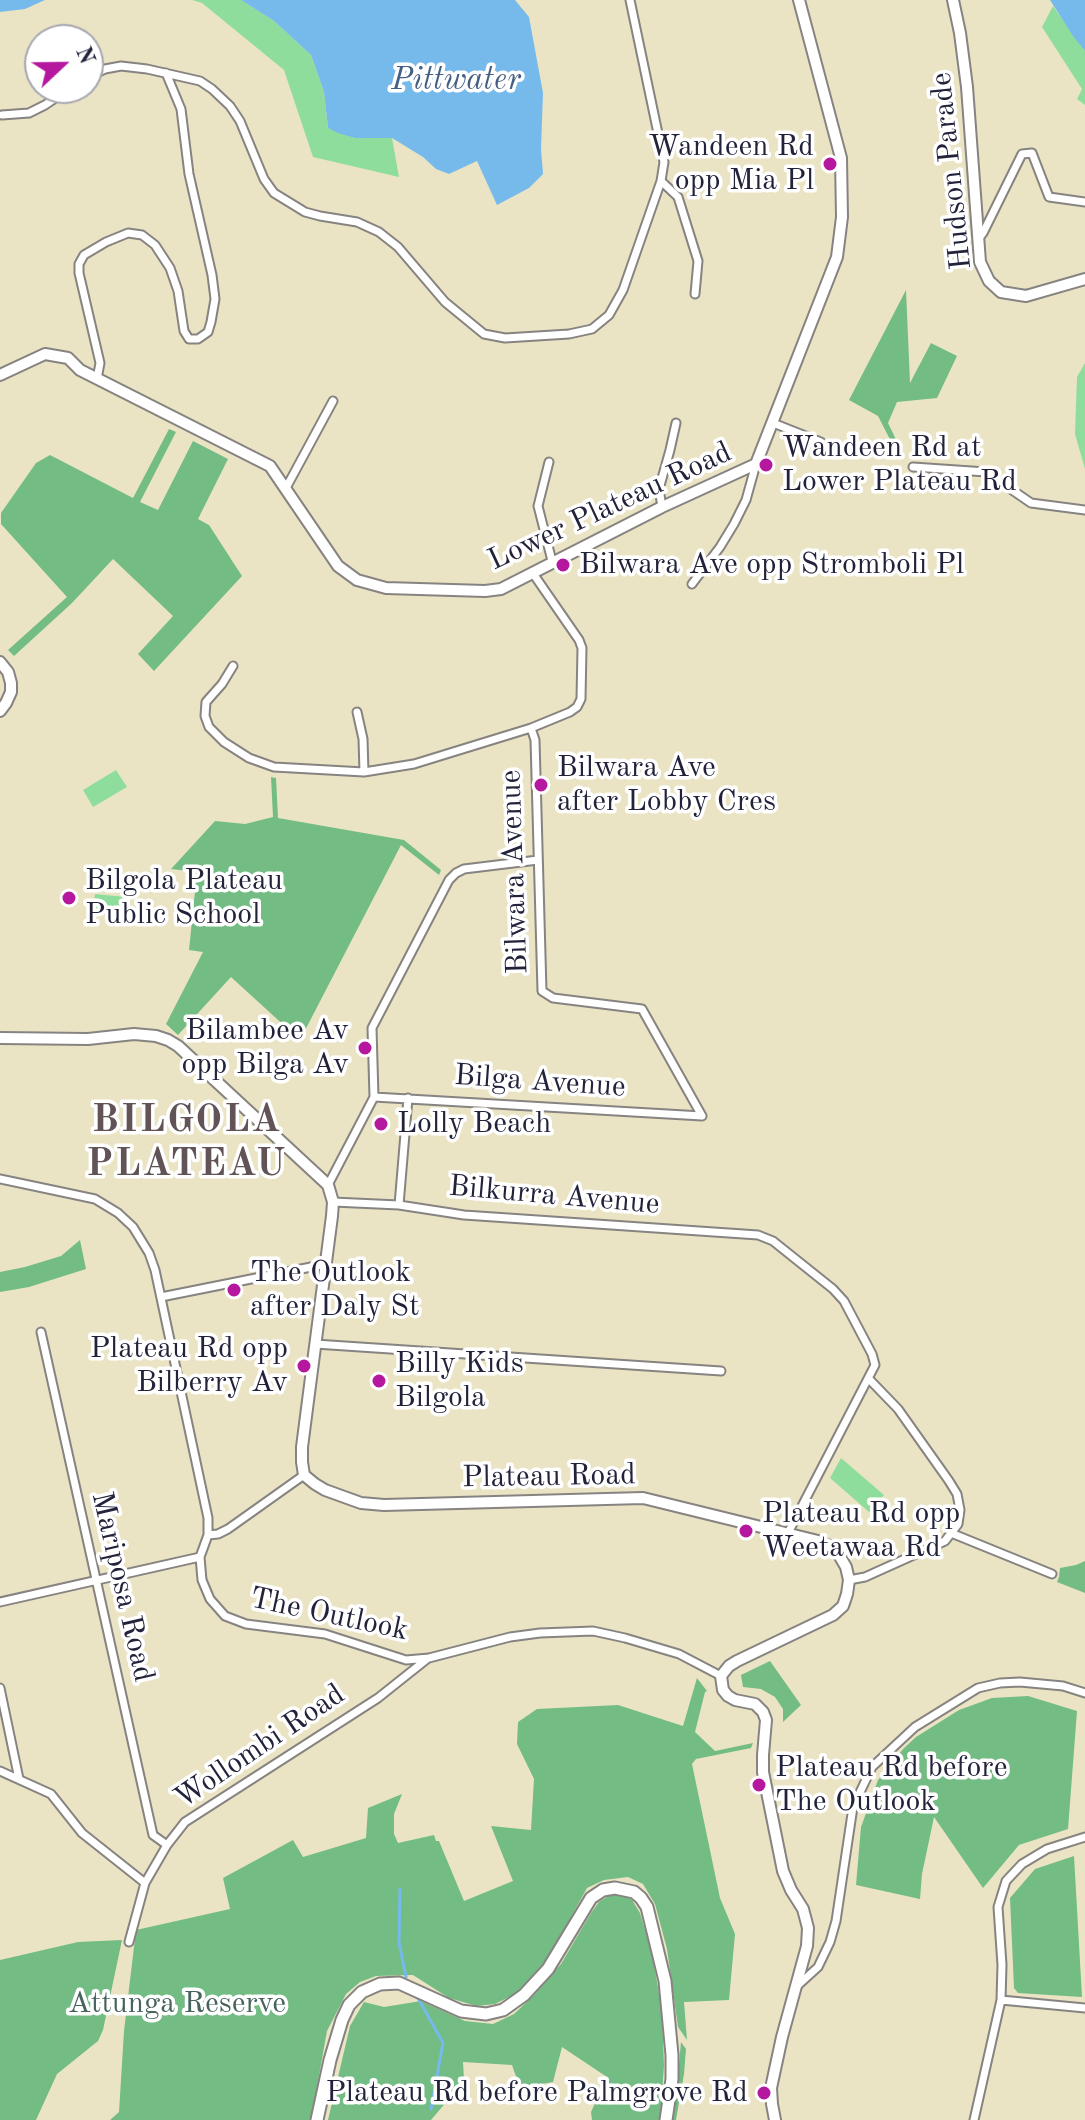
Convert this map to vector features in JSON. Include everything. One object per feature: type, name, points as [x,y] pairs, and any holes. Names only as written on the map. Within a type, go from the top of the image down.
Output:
[{"type":"main road","points":[[317,2120],[342,2020],[349,2005],[362,1992],[393,1982],[411,1987],[461,2011],[486,2014],[503,2010],[524,1995],[548,1969],[591,1898],[603,1890],[615,1888],[634,1892],[647,1907],[665,1981],[672,2055],[666,2120]]},
{"type":"street","points":[[104,69],[121,66],[147,69],[200,81],[212,89],[240,121],[264,179],[274,193],[305,212],[357,222],[379,232],[398,247],[445,302],[484,334],[505,338],[569,334],[592,329],[609,315],[623,290],[661,181],[664,162],[630,0]]},
{"type":"street","points":[[692,584],[720,547],[746,500],[756,464],[837,257],[842,217],[841,158],[799,0]]},
{"type":"street","name":"Hudson Parade","points":[[953,0],[967,87],[980,262],[989,281],[1001,292],[1026,296],[1085,279]]},
{"type":"street","points":[[97,379],[100,363],[79,264],[84,255],[106,242],[128,233],[142,235],[155,245],[170,268],[178,291],[184,331],[189,339],[198,339],[208,332],[211,322],[215,299],[212,275],[189,174],[181,109],[166,73]]},
{"type":"street","points":[[2,115],[29,113],[46,104]]},
{"type":"street","points":[[978,239],[1022,154],[1032,153],[1049,197],[1085,202]]},
{"type":"street","points":[[661,181],[678,197],[698,261],[695,294]]},
{"type":"street","name":"Lower Plateau Road","points":[[0,375],[45,354],[68,358],[80,370],[270,466],[338,566],[357,580],[386,588],[501,589],[662,507],[756,464]]},
{"type":"street","points":[[286,488],[333,401]]},
{"type":"street","points":[[662,507],[659,489],[676,423]]},
{"type":"street","points":[[773,423],[821,442]]},
{"type":"street","points":[[549,462],[538,506],[552,561]]},
{"type":"street","points":[[913,467],[986,472],[1031,503],[1085,510]]},
{"type":"street","name":"Bilwara Avenue","points":[[532,572],[582,648],[581,699],[577,707],[531,728],[535,740],[542,991],[553,998],[642,1009],[702,1116]]},
{"type":"street","points":[[0,662],[8,672],[11,683],[11,692],[0,711]]},
{"type":"street","points":[[233,666],[206,702],[205,716],[209,727],[224,742],[249,758],[274,767],[364,772],[414,764],[531,728]]},
{"type":"street","points":[[357,712],[363,739],[364,772]]},
{"type":"street","points":[[328,1185],[374,1097],[372,1028],[449,880],[464,869],[538,860]]},
{"type":"street","points":[[0,1038],[88,1039],[134,1034],[168,1040],[328,1185],[333,1202],[302,1447],[304,1475],[228,1529],[208,1535]]},
{"type":"street","name":"Bilga Avenue","points":[[374,1097],[702,1116]]},
{"type":"street","points":[[399,1205],[408,1098]]},
{"type":"street","points":[[0,1179],[95,1199],[133,1227],[149,1253],[208,1518],[208,1535],[200,1557],[0,1602]]},
{"type":"street","name":"Bilkurra Avenue","points":[[333,1202],[399,1205],[464,1215],[758,1235],[770,1240],[844,1301],[874,1361],[869,1379]]},
{"type":"street","points":[[161,1297],[326,1264]]},
{"type":"street","name":"Mariposa Road","points":[[41,1332],[153,1835],[167,1845]]},
{"type":"street","points":[[315,1344],[721,1371]]},
{"type":"street","points":[[775,2120],[771,2088],[807,1946],[808,1928],[803,1909],[783,1871],[763,1772],[766,1720],[755,1704],[728,1696],[723,1690],[721,1676],[737,1661],[833,1615],[843,1606],[849,1580],[865,1577],[945,1541],[958,1524],[960,1510],[957,1494],[898,1409],[869,1379],[788,1533]]},
{"type":"street","name":"Plateau Road","points":[[304,1475],[325,1490],[361,1503],[384,1505],[643,1498],[827,1545],[839,1555],[849,1580]]},
{"type":"street","points":[[951,1533],[1052,1574]]},
{"type":"street","name":"The Outlook","points":[[200,1557],[202,1580],[210,1599],[225,1616],[246,1624],[325,1634],[406,1660],[429,1658],[510,1637],[593,1631],[679,1654],[721,1676]]},
{"type":"street","name":"Wollombi Road","points":[[129,1942],[145,1883],[167,1845],[185,1822],[378,1698],[429,1658]]},
{"type":"street","points":[[796,1987],[818,1967],[830,1942],[853,1807],[872,1767],[915,1727],[978,1688],[1020,1682],[1063,1686],[1085,1693]]},
{"type":"street","points":[[0,1688],[19,1779]]},
{"type":"street","points":[[0,1771],[51,1794],[82,1833],[145,1883]]},
{"type":"street","points":[[974,2120],[1001,2000],[998,1907],[1006,1881],[1022,1864],[1047,1849],[1085,1837]]},
{"type":"street","points":[[1001,2000],[1085,2008]]},
{"type":"green space","points":[[192,0],[241,0],[274,21],[311,55],[324,92],[328,128],[355,138],[392,138],[399,177],[313,157],[284,70],[202,3]]},
{"type":"green space","points":[[1053,6],[1085,51],[1085,105],[1077,99],[1082,89],[1042,27]]},
{"type":"green space","points":[[906,290],[910,383],[931,343],[957,356],[937,398],[897,402],[888,423],[903,454],[899,457],[878,416],[849,400]]},
{"type":"green space","points":[[1085,363],[1085,469],[1075,434],[1077,377]]},
{"type":"green space","points":[[169,429],[176,432],[140,502],[158,510],[193,441],[228,459],[198,519],[209,525],[242,576],[154,671],[138,654],[173,616],[113,559],[72,603],[14,656],[8,650],[67,597],[1,524],[1,513],[36,463],[50,455],[133,498]]},
{"type":"green space","points":[[116,770],[127,787],[93,807],[83,790]]},
{"type":"green space","points":[[271,777],[276,778],[278,818],[404,840],[441,870],[439,875],[401,845],[300,1040],[231,977],[178,1035],[166,1024],[203,952],[189,950],[197,872],[171,869],[215,821],[245,824],[273,817]]},
{"type":"green space","points":[[95,894],[126,897],[124,916],[93,913]]},
{"type":"green space","points":[[80,1240],[86,1269],[29,1287],[0,1292],[0,1272],[61,1256]]},
{"type":"green space","points":[[841,1458],[884,1495],[869,1512],[830,1478]]},
{"type":"green space","points":[[1085,1561],[1085,1593],[1057,1582],[1060,1568]]},
{"type":"green space","points":[[770,1661],[801,1705],[783,1722],[783,1709],[775,1697],[761,1689],[743,1687],[741,1675]]},
{"type":"green space","points":[[697,1678],[707,1691],[695,1732],[715,1751],[753,1743],[751,1748],[696,1759],[692,1764],[720,1898],[735,1934],[729,2000],[684,2002],[687,2040],[678,2027],[667,1949],[655,1904],[643,1884],[628,1877],[604,1880],[587,1888],[537,1976],[515,1994],[495,2004],[477,2006],[449,1998],[413,1975],[376,1976],[360,1982],[346,1994],[327,2031],[311,2120],[110,2120],[119,2112],[124,2031],[136,1930],[230,1909],[223,1878],[293,1840],[303,1857],[366,1838],[368,1808],[402,1794],[394,1814],[394,1834],[398,1843],[434,1835],[464,1901],[513,1881],[491,1826],[531,1830],[534,1779],[517,1744],[518,1722],[537,1709],[618,1705],[683,1726]]},
{"type":"green space","points":[[1028,1696],[1077,1711],[1068,1829],[1019,1845],[983,1888],[934,1817],[920,1899],[856,1885],[861,1827],[878,1780],[903,1749],[916,1737],[959,1710],[992,1698]]},
{"type":"green space","points":[[1074,1856],[1082,1997],[1018,1993],[1014,1988],[1010,1898],[1035,1869]]},
{"type":"green space","points":[[621,1894],[632,1900],[640,1913],[652,1953],[662,2011],[664,2066],[660,2120],[592,2120],[591,2112],[607,2077],[562,2047],[553,2082],[520,2088],[512,2065],[463,2062],[465,2097],[447,2101],[431,2120],[328,2120],[350,2026],[364,2002],[384,2007],[421,2001],[465,2021],[493,2024],[514,2014],[561,1964],[599,1902],[610,1895]]},
{"type":"green space","name":"Attunga Reserve","points":[[122,1940],[98,2041],[57,2074],[36,2120],[0,2120],[0,1960],[78,1942]]},
{"type":"green space","points":[[681,2042],[686,2049],[684,2074],[676,2120],[671,2120],[676,2100]]},
{"type":"water","points":[[0,0],[45,0],[25,9],[0,12]]},
{"type":"water","name":"Pittwater","points":[[241,0],[515,0],[529,17],[543,93],[543,174],[529,188],[497,205],[477,161],[449,174],[436,169],[392,138],[355,138],[328,128],[324,92],[311,55],[274,21]]},
{"type":"water","points":[[1050,0],[1085,0],[1085,51],[1073,36]]},
{"type":"waterway","points":[[400,1889],[399,1943],[406,1977]]},
{"type":"waterway","points":[[418,1998],[443,2043],[431,2109]]},
{"type":"place","name":"Wandeen Rd opp Mia Pl","points":[[830,164]]},
{"type":"place","name":"Wandeen Rd at Lower Plateau Rd","points":[[766,465]]},
{"type":"place","name":"Bilwara Ave opp Stromboli Pl","points":[[563,565]]},
{"type":"place","name":"Bilwara Ave after Lobby Cres","points":[[541,785]]},
{"type":"place","name":"Bilgola Plateau Public School","points":[[69,898]]},
{"type":"place","name":"Bilambee Av opp Bilga Av","points":[[365,1048]]},
{"type":"place","name":"Lolly Beach","points":[[381,1124]]},
{"type":"place","name":"The Outlook after Daly St","points":[[234,1290]]},
{"type":"place","name":"Plateau Rd opp Bilberry Av","points":[[304,1366]]},
{"type":"place","name":"Billy Kids Bilgola","points":[[379,1381]]},
{"type":"place","name":"Plateau Rd opp Weetawaa Rd","points":[[746,1531]]},
{"type":"place","name":"Plateau Rd before The Outlook","points":[[759,1785]]},
{"type":"place","name":"Plateau Rd before Palmgrove Rd","points":[[764,2093]]},
{"type":"district","name":"BILGOLA PLATEAU","points":[[187,1143]]}]
